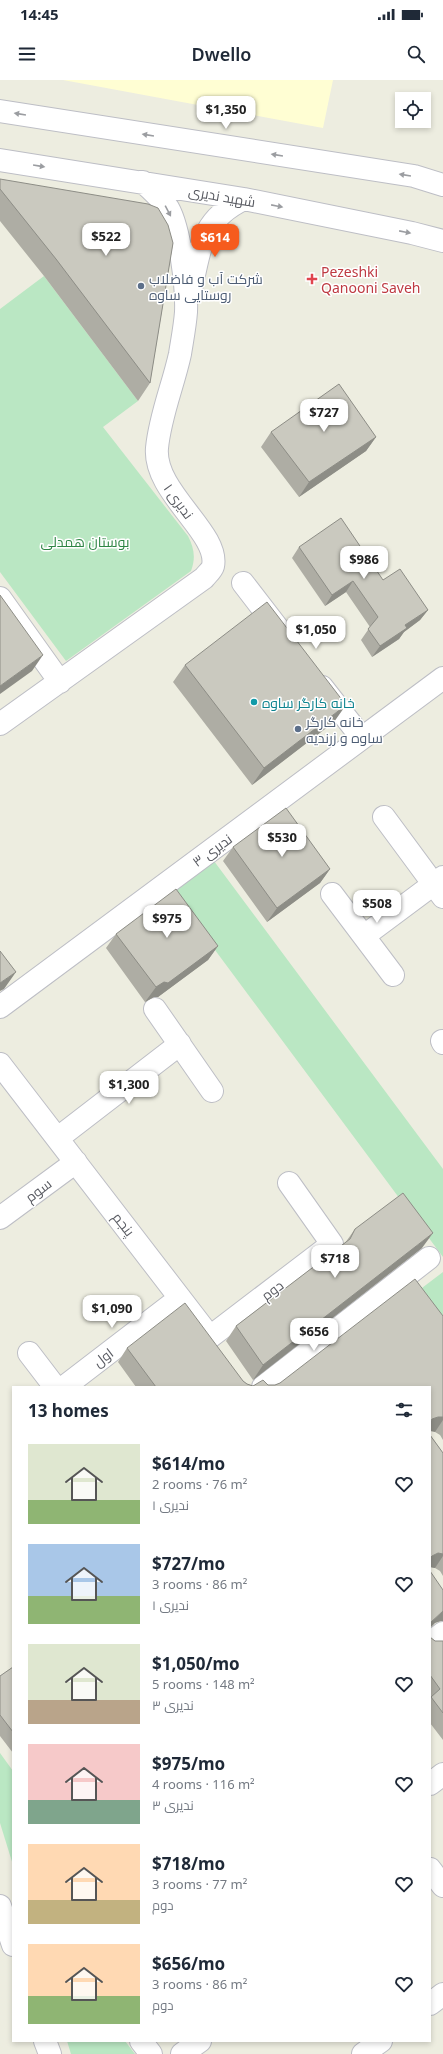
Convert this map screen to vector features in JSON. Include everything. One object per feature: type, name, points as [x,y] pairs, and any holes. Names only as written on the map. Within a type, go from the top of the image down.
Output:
[{"type":"street","points":[[0,111],[414,176],[443,185]]},
{"type":"street","name":"شهید ندیری","points":[[0,160],[244,199],[412,233],[443,241]]},
{"type":"street","name":"ندیری ۱","points":[[0,724],[204,578],[212,567],[213,556],[204,536],[163,478],[156,459],[158,436],[180,354],[186,312],[182,258],[174,222],[168,209],[158,196],[143,182]]},
{"type":"street","points":[[186,312],[198,258],[211,225],[219,214],[230,206],[244,199]]},
{"type":"street","points":[[243,583],[294,650]]},
{"type":"street","points":[[0,598],[60,682]]},
{"type":"street","points":[[308,668],[362,738]]},
{"type":"street","name":"ندیری ۳","points":[[0,1007],[443,678]]},
{"type":"street","points":[[364,936],[440,886],[384,817]]},
{"type":"street","points":[[332,894],[393,975]]},
{"type":"street","points":[[155,1008],[212,1091]]},
{"type":"street","points":[[58,1138],[180,1044]]},
{"type":"street","name":"پنجم","points":[[0,1064],[210,1337],[222,1356]]},
{"type":"street","name":"سوم","points":[[0,1218],[76,1162]]},
{"type":"street","name":"دوم","points":[[210,1337],[332,1244],[289,1183]]},
{"type":"street","points":[[264,1386],[428,1258]]},
{"type":"street","name":"اول","points":[[65,1386],[180,1298]]},
{"type":"street","points":[[29,1353],[54,1386]]},
{"type":"street","points":[[431,1642],[443,1633]]},
{"type":"street","points":[[431,1783],[443,1774]]},
{"type":"street","points":[[431,1869],[443,1886]]},
{"type":"street","points":[[0,1906],[12,1942]]},
{"type":"street","points":[[431,2003],[443,1994]]},
{"type":"street","points":[[45,2042],[50,2054]]},
{"type":"street","points":[[142,2042],[151,2054]]},
{"type":"street","points":[[182,2054],[199,2042]]},
{"type":"street","points":[[363,2054],[379,2042]]},
{"type":"shaded area","points":[[63,80],[333,80],[323,128]]},
{"type":"green space","name":"بوستان همدلی","points":[[44,276],[138,401],[103,427],[188,536],[194,553],[191,571],[66,661],[0,572],[0,309]]},
{"type":"green space","points":[[208,853],[443,1169],[443,1257],[166,884]]},
{"type":"green space","points":[[443,1272],[443,1332],[414,1294]]},
{"type":"green space","points":[[0,1753],[12,1770],[12,1862],[0,1823]]},
{"type":"green space","points":[[67,2042],[126,2042],[135,2054],[71,2054]]},
{"type":"building","points":[[0,179],[148,204],[158,208],[168,225],[173,243],[150,383],[56,259],[0,189]]},
{"type":"building","points":[[339,384],[376,437],[309,482],[271,432]]},
{"type":"building","points":[[341,518],[383,580],[400,569],[428,610],[405,625],[407,628],[380,646],[368,629],[378,617],[353,581],[332,595],[299,547]]},
{"type":"building","points":[[0,595],[43,655],[0,686]]},
{"type":"building","name":"خانه کارگر ساوه","points":[[267,602],[346,705],[264,768],[185,665]]},
{"type":"building","points":[[286,808],[330,869],[277,908],[233,847]]},
{"type":"building","points":[[176,889],[218,946],[168,983],[164,982],[156,987],[116,934]]},
{"type":"building","points":[[0,951],[16,972],[0,983]]},
{"type":"building","points":[[403,1193],[433,1233],[263,1365],[236,1326],[350,1239],[355,1229]]},
{"type":"building","points":[[415,1279],[443,1316],[443,1417],[438,1417],[431,1420],[431,1386],[253,1386],[263,1380],[268,1385],[280,1383]]},
{"type":"building","points":[[185,1303],[243,1381],[253,1386],[155,1386],[127,1348]]},
{"type":"building","points":[[431,1436],[443,1453],[443,1554],[438,1553],[431,1557]]},
{"type":"building","points":[[431,1572],[443,1590],[443,1611],[431,1622]]},
{"type":"building","points":[[431,1638],[435,1641],[443,1641],[443,1713],[431,1697],[440,1689],[431,1676]]},
{"type":"building","points":[[12,1668],[12,1731],[0,1715],[0,1676]]},
{"type":"place","name":"Pezeshki Qanooni Saveh","points":[[312,279]]},
{"type":"place","name":"شرکت آب و فاضلاب روستایی ساوه","points":[[141,286]]},
{"type":"place","name":"خانه کارگر ساوه","points":[[254,702]]},
{"type":"place","name":"خانه کارگر ساوه و زرندیه","points":[[298,729]]}]
